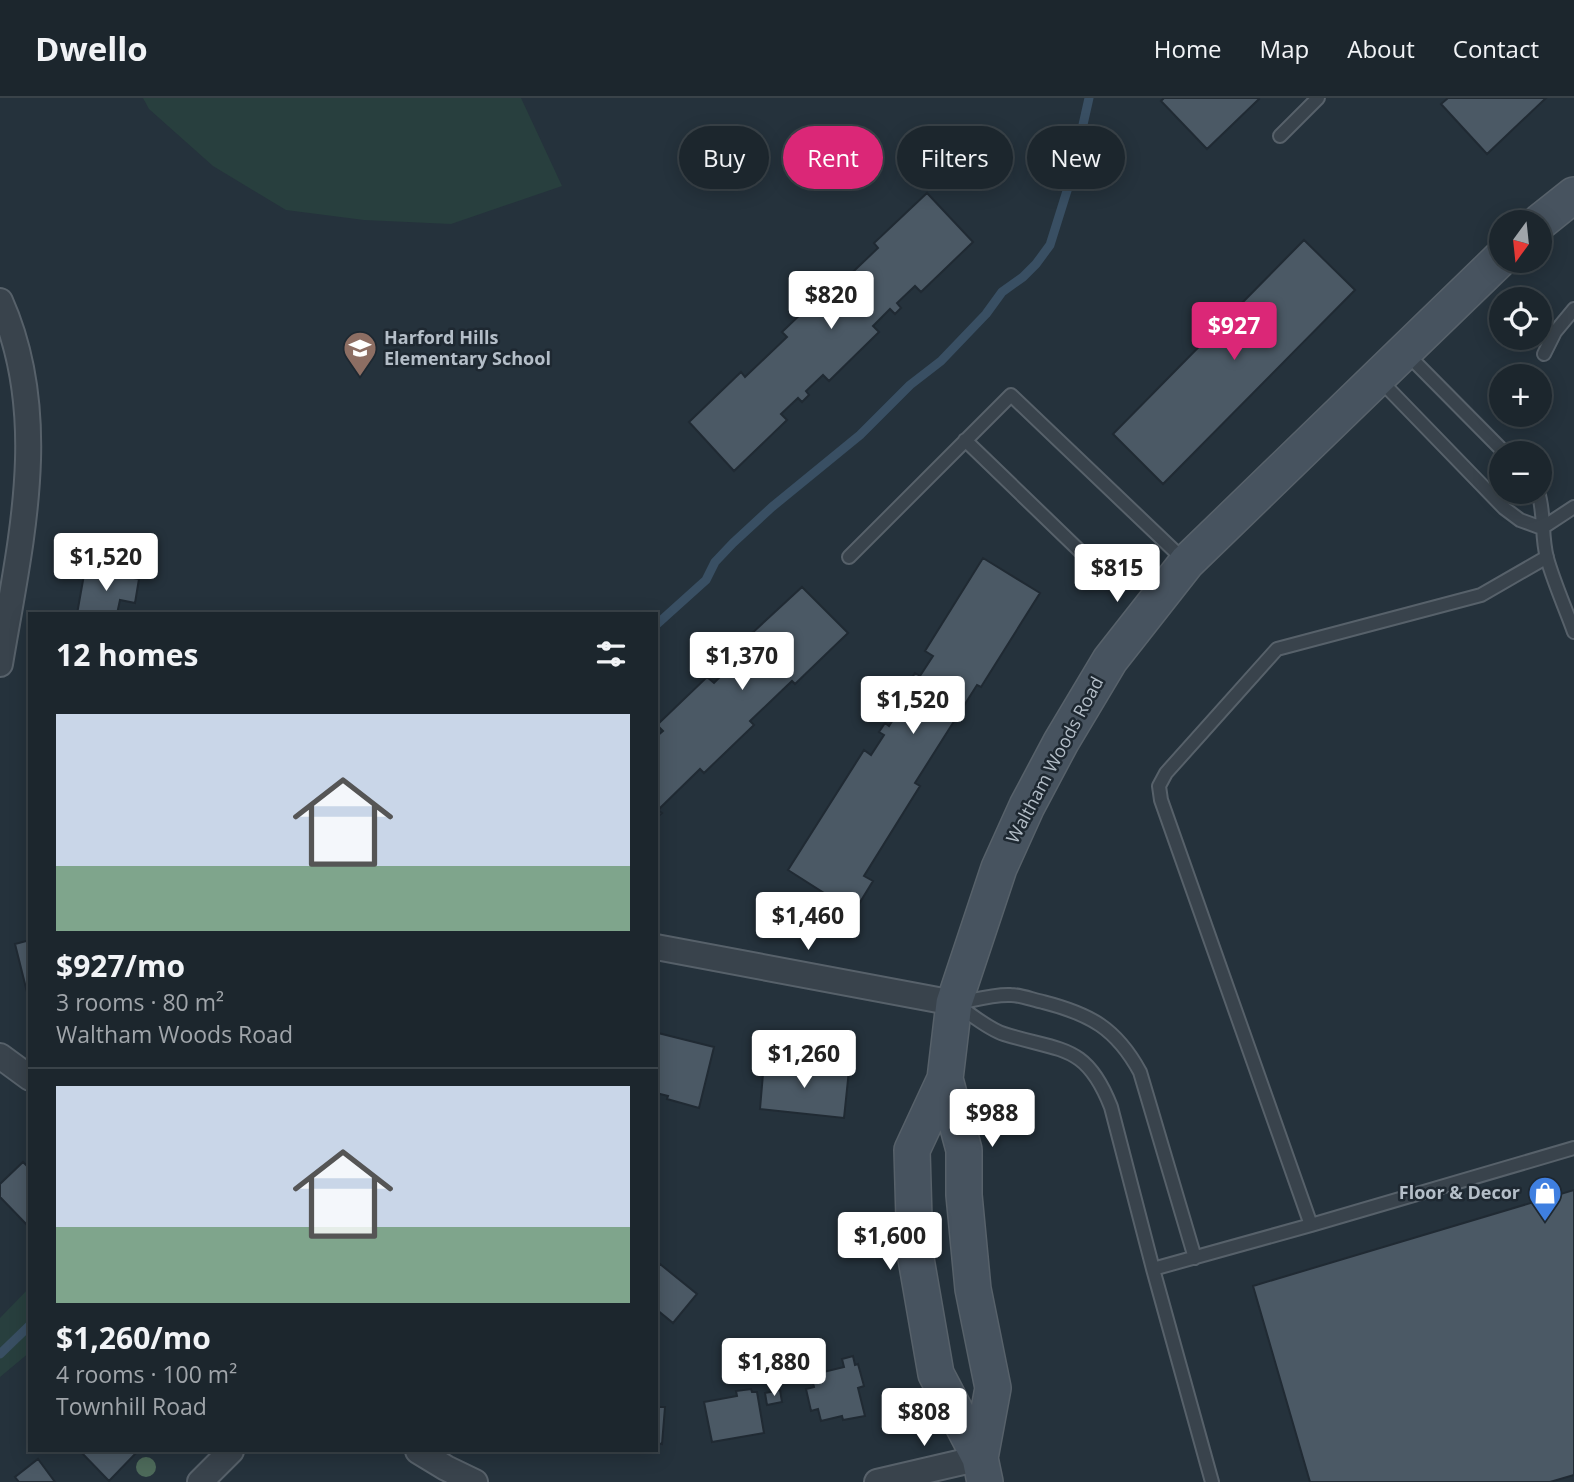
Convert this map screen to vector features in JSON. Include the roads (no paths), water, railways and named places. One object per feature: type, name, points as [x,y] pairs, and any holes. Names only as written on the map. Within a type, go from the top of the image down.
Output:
[{"type":"street","points":[[1552,212],[1574,195]]},
{"type":"street","name":"Waltham Woods Road","points":[[983,1470],[936,1374],[915,1253],[912,1150],[945,1079],[954,1003],[999,868],[1060,742],[1110,660],[1186,562],[1489,270]]},
{"type":"street","points":[[0,301],[22,371],[28,413],[29,464],[25,516],[4,620],[0,664]]},
{"type":"street","points":[[658,947],[954,1003]]},
{"type":"street","points":[[0,1056],[28,1077]]},
{"type":"street","name":"Waltham Woods Road","points":[[945,1079],[964,1150],[964,1195],[974,1289],[993,1388],[983,1470]]},
{"type":"street","points":[[200,1482],[230,1452]]},
{"type":"street","points":[[420,1452],[475,1482]]},
{"type":"street","points":[[877,1482],[983,1470]]},
{"type":"lane","points":[[1280,136],[1318,98]]},
{"type":"lane","points":[[1544,354],[1555,332],[1574,310]]},
{"type":"lane","points":[[1405,352],[1493,441]]},
{"type":"lane","points":[[1378,377],[1504,508],[1520,520],[1542,528]]},
{"type":"lane","points":[[849,557],[1011,395],[1186,562]]},
{"type":"lane","points":[[965,440],[1084,555]]},
{"type":"lane","points":[[1542,504],[1546,557],[1574,632]]},
{"type":"lane","points":[[1542,528],[1574,507]]},
{"type":"lane","points":[[1311,1224],[1161,800],[1159,786],[1166,773],[1277,649],[1481,596],[1546,557]]},
{"type":"lane","points":[[954,1003],[1010,995],[1046,1003],[1079,1013],[1104,1027],[1127,1049],[1140,1072],[1195,1258]]},
{"type":"lane","points":[[954,1003],[1002,1033],[1070,1052],[1090,1068],[1102,1085],[1111,1107],[1212,1482]]},
{"type":"lane","points":[[1153,1269],[1574,1148]]},
{"type":"waterway","points":[[658,623],[706,580],[715,562],[733,543],[772,507],[860,435],[910,385],[941,361],[986,314],[1002,292],[1036,264],[1050,245],[1071,178],[1089,98]]},
{"type":"waterway","points":[[0,1354],[28,1327]]},
{"type":"place","name":"Harford Hills Elementary School","points":[[360,378]]},
{"type":"place","name":"Floor & Decor","points":[[1545,1223]]}]
